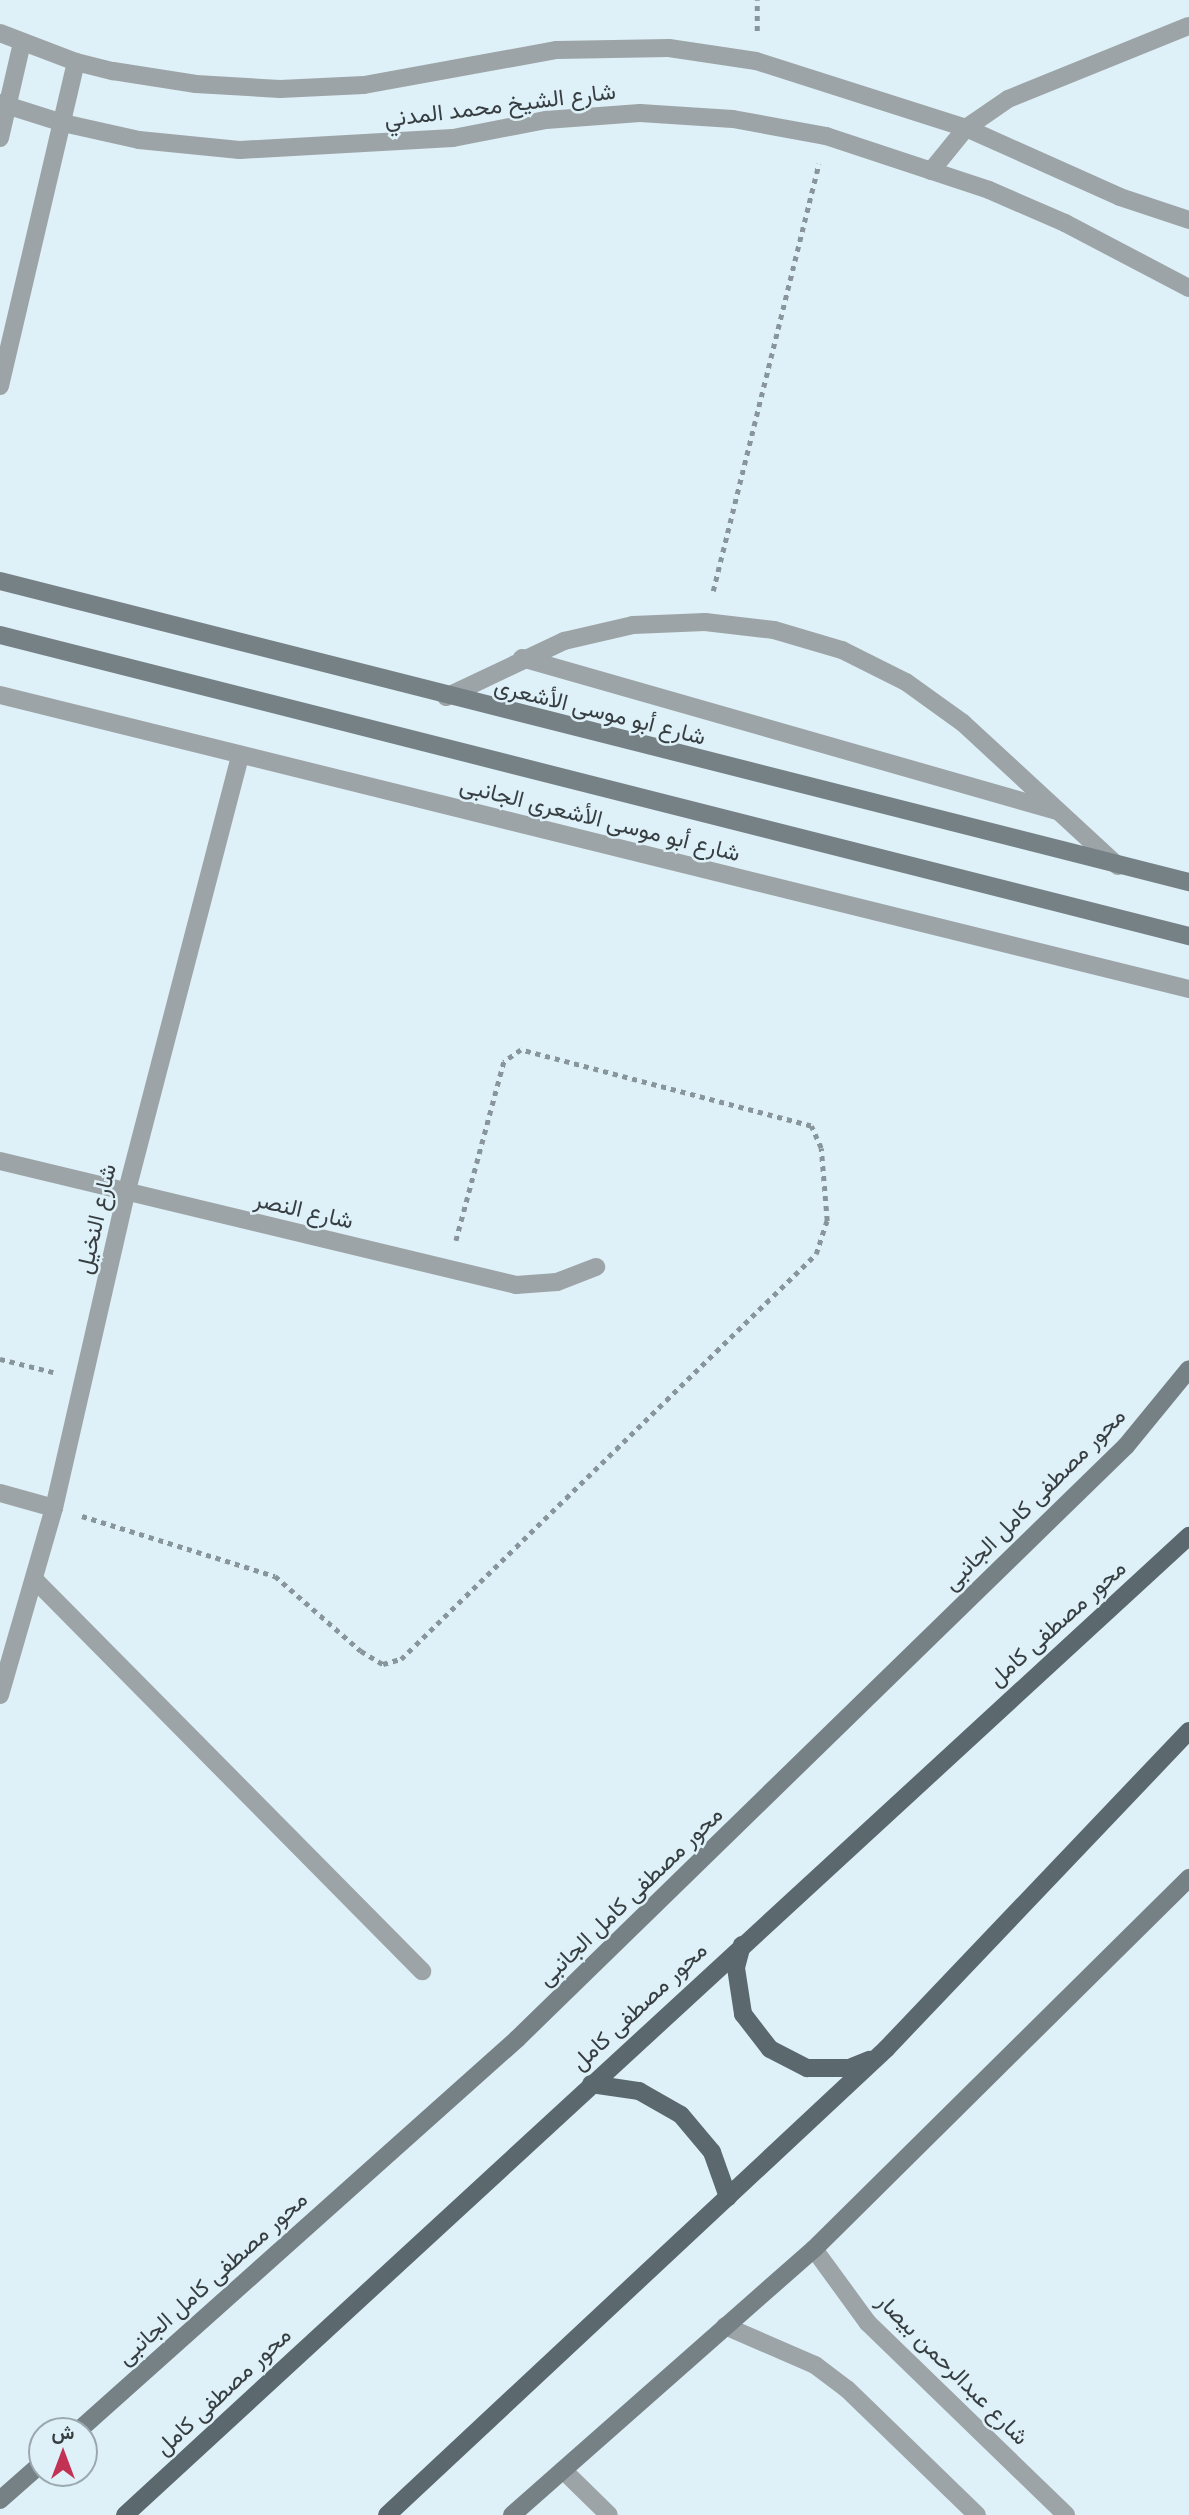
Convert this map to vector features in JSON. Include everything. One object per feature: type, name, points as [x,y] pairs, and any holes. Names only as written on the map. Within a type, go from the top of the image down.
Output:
[{"type":"main road","name":"محور مصطفى كامل","points":[[125,2515],[1189,1536]]},
{"type":"main road","points":[[387,2515],[886,2049],[1189,1731]]},
{"type":"main road","points":[[742,1945],[737,1991],[743,2014],[770,2049],[807,2068],[828,2070],[849,2068],[886,2049]]},
{"type":"main road","points":[[591,2084],[639,2091],[681,2115],[712,2152],[728,2197]]},
{"type":"street","points":[[931,171],[966,128],[1033,86],[1189,26]]},
{"type":"street","name":"شارع الشيخ محمد المدني","points":[[0,33],[76,62],[197,84],[280,89],[364,85],[557,51],[669,48],[756,61],[966,128],[1119,197],[1189,220]]},
{"type":"street","points":[[0,138],[4,105],[22,43]]},
{"type":"street","points":[[0,386],[76,62]]},
{"type":"street","name":"شارع الشيخ محمد المدني","points":[[4,105],[63,123],[139,140],[240,150],[453,138],[545,120],[639,113],[733,119],[826,136],[931,171],[1065,223],[1189,288]]},
{"type":"street","name":"شارع أبو موسى الأشعرى","points":[[0,581],[446,697],[1189,883]]},
{"type":"street","points":[[446,697],[564,640],[633,625],[705,622],[774,630],[842,650],[906,682],[963,723],[1118,866]]},
{"type":"street","points":[[0,635],[1189,936]]},
{"type":"street","points":[[522,658],[1061,812]]},
{"type":"street","name":"شارع أبو موسى الأشعرى الجانبى","points":[[0,695],[1189,989]]},
{"type":"street","name":"شارع النخيل","points":[[0,1695],[54,1508],[126,1194],[240,755]]},
{"type":"street","name":"شارع النصر","points":[[0,1161],[126,1194],[516,1285],[557,1282],[596,1267]]},
{"type":"street","name":"محور مصطفى كامل الجانبى","points":[[94,2417],[517,2039],[1126,1446],[1189,1369]]},
{"type":"street","points":[[0,1493],[54,1508]]},
{"type":"street","points":[[34,1579],[422,1971]]},
{"type":"street","points":[[512,2515],[814,2249],[1189,1878]]},
{"type":"street","name":"شارع عبدالرحمن بيصار","points":[[814,2249],[868,2323],[1066,2515]]},
{"type":"street","points":[[725,2326],[815,2365],[847,2389],[976,2515]]},
{"type":"street","points":[[563,2470],[609,2515]]},
{"type":"street","points":[[0,2500],[28,2475]]},
{"type":"path","points":[[705,622],[826,136]]},
{"type":"path","points":[[54,1508],[275,1576],[361,1651],[383,1664],[401,1658],[816,1254],[827,1221],[817,1135],[811,1126],[521,1050],[511,1053],[504,1062],[448,1268]]},
{"type":"path","points":[[0,1359],[84,1380]]}]
